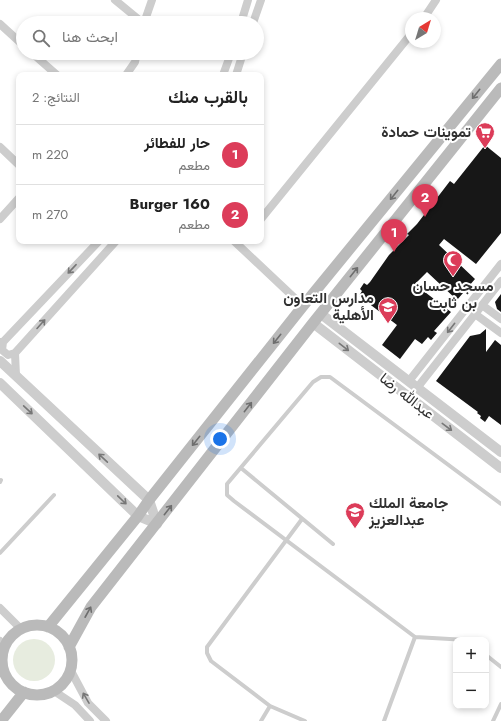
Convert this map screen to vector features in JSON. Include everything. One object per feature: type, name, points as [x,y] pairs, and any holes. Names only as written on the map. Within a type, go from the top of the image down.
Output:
[{"type":"main road","points":[[48,627],[138,516],[148,500],[303,306],[501,64]]},
{"type":"main road","points":[[69,647],[91,607],[313,323],[500,89],[488,80]]},
{"type":"main road","points":[[34,625],[48,627],[57,631],[69,647],[72,658],[70,671],[64,682],[54,691],[34,695],[24,692],[9,681],[2,664],[2,644],[21,629],[34,625]]},
{"type":"main road","points":[[0,683],[5,672]]},
{"type":"main road","points":[[1,721],[24,692]]},
{"type":"street","points":[[115,0],[134,16]]},
{"type":"street","points":[[146,16],[152,0]]},
{"type":"street","points":[[243,16],[248,0]]},
{"type":"street","points":[[256,16],[261,0]]},
{"type":"street","points":[[428,12],[436,0]]},
{"type":"street","points":[[0,25],[16,39]]},
{"type":"street","points":[[264,215],[405,41]]},
{"type":"street","points":[[40,60],[54,72]]},
{"type":"street","points":[[128,72],[135,60]]},
{"type":"street","points":[[224,72],[228,60]]},
{"type":"street","points":[[237,72],[241,60]]},
{"type":"street","points":[[0,147],[16,162]]},
{"type":"street","points":[[0,219],[16,201]]},
{"type":"street","points":[[96,244],[2,342],[2,350],[8,356],[15,353],[113,244]]},
{"type":"street","points":[[240,244],[303,306]]},
{"type":"street","points":[[413,384],[501,264]]},
{"type":"street","points":[[413,384],[475,314],[501,281]]},
{"type":"street","points":[[482,305],[501,319]]},
{"type":"street","name":"عبدالله رضا","points":[[321,314],[501,452]]},
{"type":"street","points":[[475,314],[501,334]]},
{"type":"street","name":"عبدالله رضا","points":[[313,323],[501,468]]},
{"type":"street","points":[[15,353],[16,376]]},
{"type":"street","points":[[0,361],[148,500],[157,524]]},
{"type":"street","points":[[0,383],[138,516],[157,524]]},
{"type":"street","points":[[420,406],[427,395]]},
{"type":"street","points":[[0,608],[21,629]]},
{"type":"street","points":[[70,671],[88,703],[106,721]]},
{"type":"street","points":[[54,691],[75,705],[90,721]]},
{"type":"lane","points":[[453,639],[415,637],[227,495],[227,484],[313,382],[321,377],[330,377],[501,504]]},
{"type":"lane","points":[[241,468],[333,544]]},
{"type":"lane","points":[[0,553],[54,495]]},
{"type":"lane","points":[[302,519],[207,647],[207,653],[211,661],[270,706],[305,721]]},
{"type":"lane","points":[[384,721],[415,637]]},
{"type":"lane","points":[[489,657],[501,667]]},
{"type":"lane","points":[[493,721],[501,704]]},
{"type":"lane","points":[[261,721],[270,706]]},
{"type":"shaded area","points":[[30,639],[38,639],[46,642],[52,648],[55,660],[52,672],[46,678],[38,681],[30,681],[22,678],[16,672],[13,664],[13,656],[16,648],[22,642]]},
{"type":"building","points":[[485,145],[501,158],[501,233],[476,264],[444,239],[439,245],[475,279],[457,300],[427,272],[416,283],[419,285],[417,286],[451,312],[434,331],[437,333],[431,340],[428,337],[422,344],[415,339],[400,359],[382,345],[397,325],[359,296],[362,291],[360,289],[364,283],[367,285],[370,282],[389,255],[409,235],[407,234],[417,224],[450,181],[454,184]]},
{"type":"building","points":[[501,294],[501,312],[497,309],[495,302]]},
{"type":"building","points":[[486,329],[486,352],[495,340],[501,345],[501,425],[489,416],[485,422],[480,418],[481,416],[477,413],[478,412],[436,381],[470,336],[480,334]]},
{"type":"place","name":"تموينات حمادة","points":[[485,149]]},
{"type":"place","name":"160 Burger","points":[[425,217]]},
{"type":"place","name":"حار للفطائر","points":[[394,252]]},
{"type":"place","name":"مسجد حسان بن ثابت","points":[[453,277]]},
{"type":"place","name":"مدارس التعاون الأهلية","points":[[388,324]]},
{"type":"place","name":"جامعة الملك عبدالعزيز","points":[[355,529]]}]
